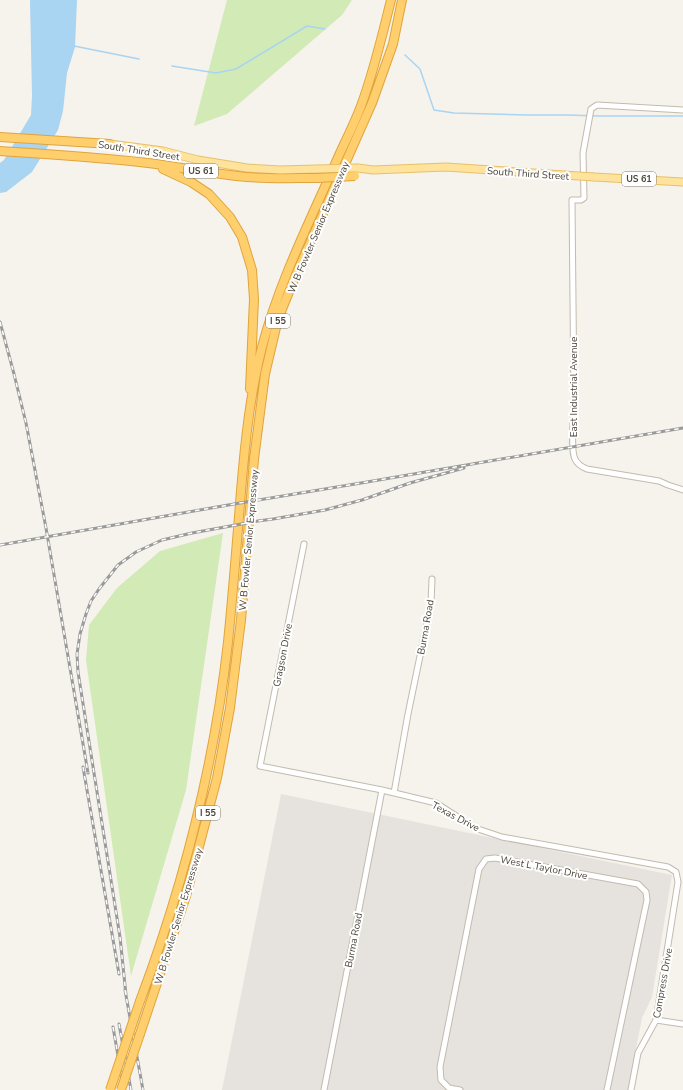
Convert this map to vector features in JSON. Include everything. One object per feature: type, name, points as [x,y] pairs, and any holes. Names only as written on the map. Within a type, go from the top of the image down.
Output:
[{"type":"highway","name":"W B Fowler Senior Expressway","points":[[110,1090],[164,934],[188,857],[203,795],[220,706],[228,642],[248,417],[262,347],[283,282],[361,106],[378,56],[390,0]]},
{"type":"highway","name":"W B Fowler Senior Expressway","points":[[121,1090],[186,896],[217,778],[230,708],[241,620],[254,459],[265,374],[278,319],[298,270],[372,103],[393,44],[402,0]]},
{"type":"highway","name":"South Third Street","points":[[0,137],[110,144]]},
{"type":"highway","name":"South Third Street","points":[[0,151],[148,163],[247,177],[317,178],[357,172]]},
{"type":"highway","points":[[148,163],[171,171],[209,194],[230,217],[242,237],[252,270],[254,299],[248,417]]},
{"type":"main road","name":"South Third Street","points":[[110,144],[163,151],[198,160],[247,168],[280,170],[317,169],[357,172],[446,167],[564,176],[683,182]]},
{"type":"street","name":"East Industrial Avenue","points":[[683,110],[597,105],[591,109],[583,153],[584,198],[581,200],[572,200],[573,433],[575,461],[587,469],[659,481],[683,490]]},
{"type":"street","name":"Gragson Drive","points":[[260,766],[304,544]]},
{"type":"street","name":"Burma Road","points":[[394,793],[408,714],[431,603],[432,579]]},
{"type":"street","name":"Texas Drive","points":[[260,766],[382,790],[436,803],[474,828],[502,837],[668,867],[676,872]]},
{"type":"street","name":"Burma Road","points":[[324,1090],[382,790]]},
{"type":"street","name":"West L Taylor Drive","points":[[460,1090],[449,1088],[441,1080],[440,1067],[478,869],[486,859],[496,858],[638,884],[646,892],[647,900],[607,1090]]},
{"type":"street","name":"Compress Drive","points":[[631,1090],[638,1053],[656,1020],[678,882],[676,872]]},
{"type":"street","points":[[656,1020],[683,1024]]},
{"type":"shaded area","points":[[281,794],[672,875],[652,997],[642,1018],[628,1090],[222,1090]]},
{"type":"green space","points":[[227,0],[352,0],[342,15],[227,114],[194,126]]},
{"type":"green space","points":[[223,533],[186,790],[131,976],[86,660],[89,625],[117,588],[160,551]]},
{"type":"water","points":[[30,0],[77,0],[75,47],[67,73],[63,111],[58,130],[32,172],[6,192],[0,193],[0,163],[4,160],[31,115]]},
{"type":"waterway","points":[[172,66],[216,73],[236,69],[307,26],[325,29]]},
{"type":"waterway","points":[[74,46],[139,59]]},
{"type":"waterway","points":[[405,55],[420,69],[434,110],[454,113],[528,115],[683,116]]},
{"type":"railway","points":[[0,322],[26,423],[46,528],[88,773]]},
{"type":"railway","points":[[0,545],[683,428]]},
{"type":"railway","points":[[126,995],[120,937],[78,672],[77,654],[80,634],[91,601],[118,565],[136,552],[162,540],[192,533],[325,510],[362,500],[410,483],[464,468]]},
{"type":"railway","points":[[83,767],[119,974]]},
{"type":"railway","points":[[125,990],[143,1090]]},
{"type":"railway","points":[[119,1024],[131,1090]]},
{"type":"railway","points":[[113,1027],[124,1090]]}]
